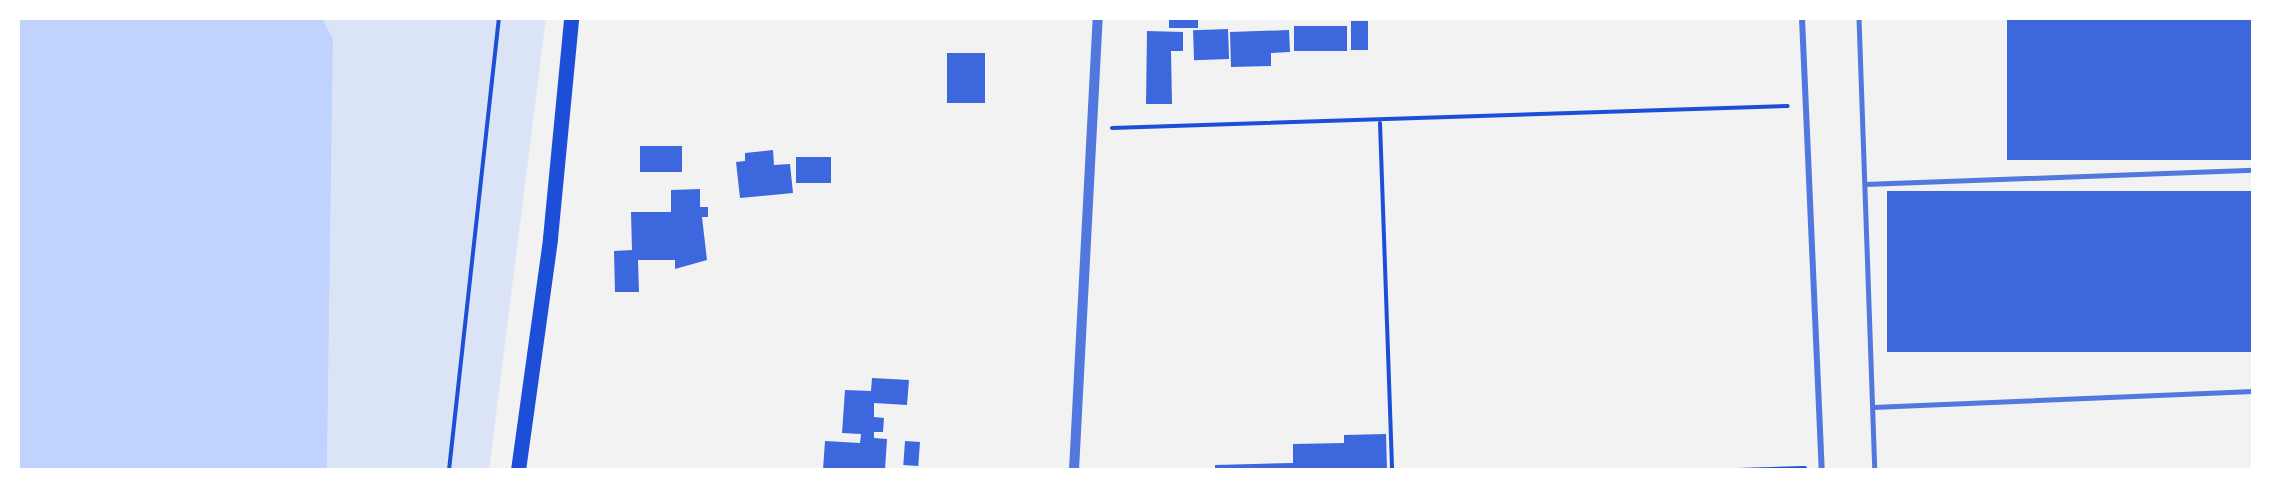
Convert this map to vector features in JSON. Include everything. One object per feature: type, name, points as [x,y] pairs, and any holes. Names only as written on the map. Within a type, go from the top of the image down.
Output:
[{"type":"main road","points":[[518,470],[550,238],[571,18]]},
{"type":"street","points":[[1074,470],[1094,128],[1098,18]]},
{"type":"street","points":[[1802,18],[1804,105],[1822,468]]},
{"type":"lane","points":[[1858,18],[1875,470]]},
{"type":"lane","points":[[1865,184],[2253,171]]},
{"type":"lane","points":[[1873,407],[2253,391]]},
{"type":"path","points":[[449,470],[500,18]]},
{"type":"path","points":[[1094,128],[1380,123],[1804,105]]},
{"type":"path","points":[[1380,123],[1392,470]]},
{"type":"path","points":[[1737,470],[1822,468]]},
{"type":"shaded area","points":[[322,18],[546,18],[489,470],[327,470],[333,39]]},
{"type":"water","points":[[18,18],[322,18],[333,39],[327,470],[18,470]]},
{"type":"building","points":[[1169,18],[1198,18],[1198,28],[1169,28]]},
{"type":"building","points":[[2007,18],[2253,18],[2253,160],[2007,160]]},
{"type":"building","points":[[1351,21],[1368,21],[1368,50],[1351,50]]},
{"type":"building","points":[[1294,26],[1347,26],[1347,51],[1294,51]]},
{"type":"building","points":[[1228,29],[1229,59],[1194,60],[1193,30]]},
{"type":"building","points":[[1289,30],[1290,52],[1271,53],[1271,66],[1231,67],[1230,32]]},
{"type":"building","points":[[1147,31],[1183,32],[1183,51],[1171,51],[1172,104],[1146,104]]},
{"type":"building","points":[[947,53],[985,53],[985,103],[947,103]]},
{"type":"building","points":[[640,146],[682,146],[682,172],[640,172]]},
{"type":"building","points":[[773,150],[774,165],[790,164],[793,193],[740,198],[736,162],[745,161],[745,153]]},
{"type":"building","points":[[796,157],[831,157],[831,183],[796,183]]},
{"type":"building","points":[[700,189],[700,207],[708,207],[708,217],[702,217],[707,260],[675,269],[675,260],[638,260],[639,292],[615,292],[614,251],[632,250],[631,212],[671,212],[671,190]]},
{"type":"building","points":[[1887,191],[2253,191],[2253,352],[1887,352]]},
{"type":"building","points":[[872,378],[909,380],[907,405],[874,403],[874,417],[884,418],[883,432],[874,432],[874,438],[887,439],[885,470],[823,470],[825,441],[860,443],[861,434],[842,433],[845,390],[871,391]]},
{"type":"building","points":[[1386,434],[1387,470],[1215,470],[1215,465],[1293,463],[1293,444],[1344,443],[1344,435]]},
{"type":"building","points":[[905,441],[920,442],[918,466],[903,465]]}]
